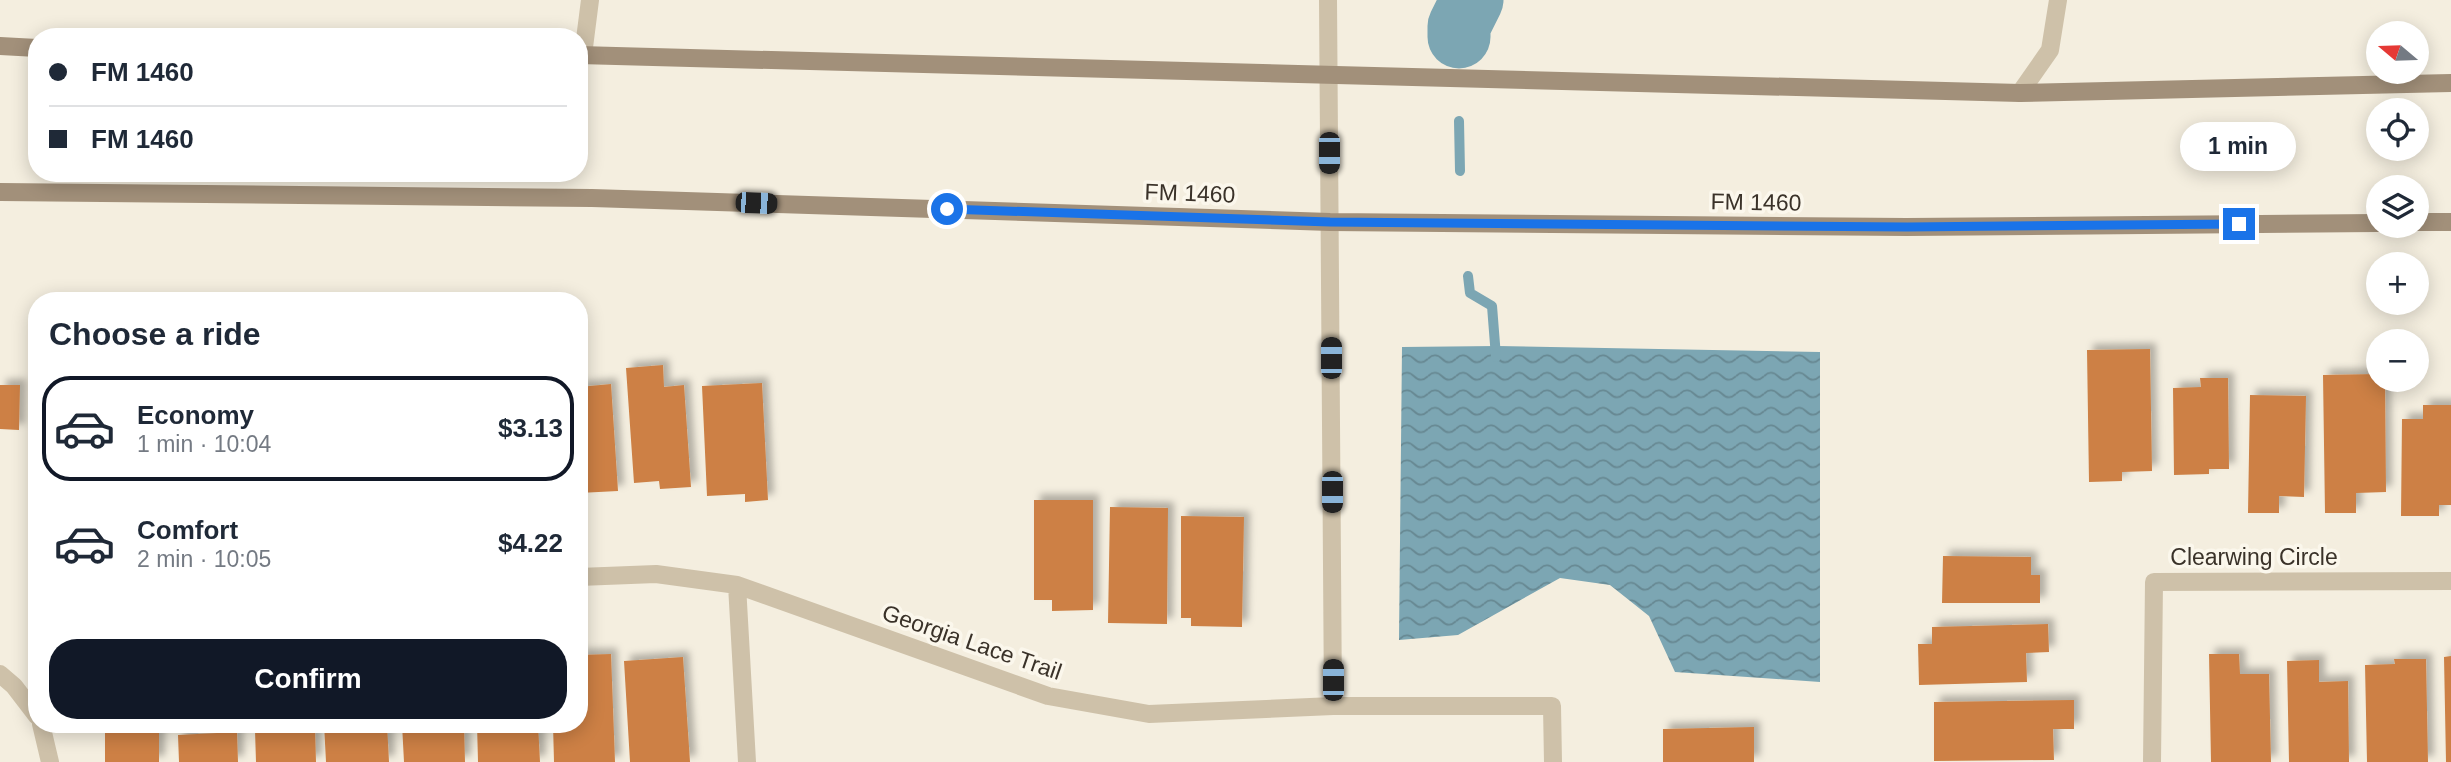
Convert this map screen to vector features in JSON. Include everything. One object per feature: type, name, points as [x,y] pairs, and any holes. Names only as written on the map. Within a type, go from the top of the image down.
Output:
[{"type":"main road","points":[[0,46],[28,48]]},
{"type":"main road","points":[[588,55],[2020,93],[2451,83]]},
{"type":"main road","name":"FM 1460","points":[[0,192],[592,198],[1330,222],[1907,227],[2366,223]]},
{"type":"main road","points":[[2429,222],[2451,222]]},
{"type":"street","points":[[585,28],[590,0]]},
{"type":"street","points":[[1328,0],[1333,706]]},
{"type":"street","points":[[2020,93],[2050,50],[2058,0]]},
{"type":"street","name":"Georgia Lace Trail","points":[[588,577],[656,574],[737,585],[1048,696],[1149,714],[1333,706],[1552,706],[1553,762]]},
{"type":"street","name":"Clearwing Circle","points":[[2152,762],[2154,582],[2451,580]]},
{"type":"street","points":[[737,585],[747,762]]},
{"type":"street","points":[[0,674],[14,686],[28,704]]},
{"type":"street","points":[[43,733],[50,762]]},
{"type":"water","points":[[1497,346],[1820,352],[1820,682],[1675,672],[1649,616],[1610,585],[1560,578],[1458,635],[1399,640],[1402,347]]},
{"type":"building","points":[[2150,349],[2152,471],[2122,472],[2122,481],[2089,482],[2087,350]]},
{"type":"building","points":[[663,365],[664,387],[684,385],[691,487],[660,489],[659,481],[634,483],[626,368]]},
{"type":"building","points":[[2366,374],[2366,392],[2385,392],[2386,492],[2356,493],[2356,513],[2325,513],[2323,375]]},
{"type":"building","points":[[2200,378],[2228,378],[2229,469],[2209,469],[2209,474],[2174,475],[2173,388],[2201,387]]},
{"type":"building","points":[[762,383],[768,500],[745,502],[745,494],[707,496],[702,386]]},
{"type":"building","points":[[611,384],[618,491],[588,493],[588,386]]},
{"type":"building","points":[[0,385],[20,385],[19,430],[0,429]]},
{"type":"building","points":[[2250,395],[2306,396],[2304,497],[2279,496],[2279,513],[2248,513]]},
{"type":"building","points":[[2423,405],[2451,405],[2451,505],[2439,505],[2439,516],[2401,516],[2402,419],[2423,419]]},
{"type":"building","points":[[1034,500],[1093,500],[1093,610],[1052,611],[1052,600],[1034,600]]},
{"type":"building","points":[[1110,507],[1168,508],[1167,624],[1108,623]]},
{"type":"building","points":[[1181,516],[1244,517],[1242,627],[1191,626],[1191,618],[1181,618]]},
{"type":"building","points":[[1943,556],[2031,557],[2031,575],[2040,575],[2040,603],[1942,603]]},
{"type":"building","points":[[2048,624],[2049,652],[2026,653],[2027,682],[1919,685],[1918,644],[1932,644],[1932,627]]},
{"type":"building","points":[[611,654],[615,762],[554,762],[553,733],[588,733],[588,655]]},
{"type":"building","points":[[2209,654],[2239,654],[2240,674],[2269,674],[2271,762],[2211,762]]},
{"type":"building","points":[[2451,656],[2451,762],[2446,762],[2444,657]]},
{"type":"building","points":[[683,657],[690,762],[630,762],[624,661]]},
{"type":"building","points":[[2394,659],[2426,659],[2428,762],[2367,762],[2365,665],[2395,664]]},
{"type":"building","points":[[2319,660],[2319,682],[2348,681],[2349,762],[2289,762],[2287,661]]},
{"type":"building","points":[[2074,700],[2074,729],[2053,729],[2054,760],[1934,761],[1934,702]]},
{"type":"building","points":[[1754,727],[1754,762],[1663,762],[1663,729]]},
{"type":"building","points":[[105,733],[159,733],[159,762],[105,762]]},
{"type":"building","points":[[237,733],[238,762],[179,762],[178,735]]},
{"type":"building","points":[[255,733],[315,733],[316,762],[256,762]]},
{"type":"building","points":[[324,733],[387,733],[389,762],[326,762]]},
{"type":"building","points":[[402,733],[464,733],[465,762],[404,762]]},
{"type":"building","points":[[477,733],[538,733],[540,762],[478,762]]},
{"type":"waterway","points":[[1459,37],[1459,26],[1472,0]]},
{"type":"waterway","points":[[1459,121],[1460,171]]},
{"type":"waterway","points":[[1468,276],[1470,293],[1492,306],[1496,357]]},
{"type":"route","points":[[947,209],[1330,222],[1907,227],[2239,224]]}]
